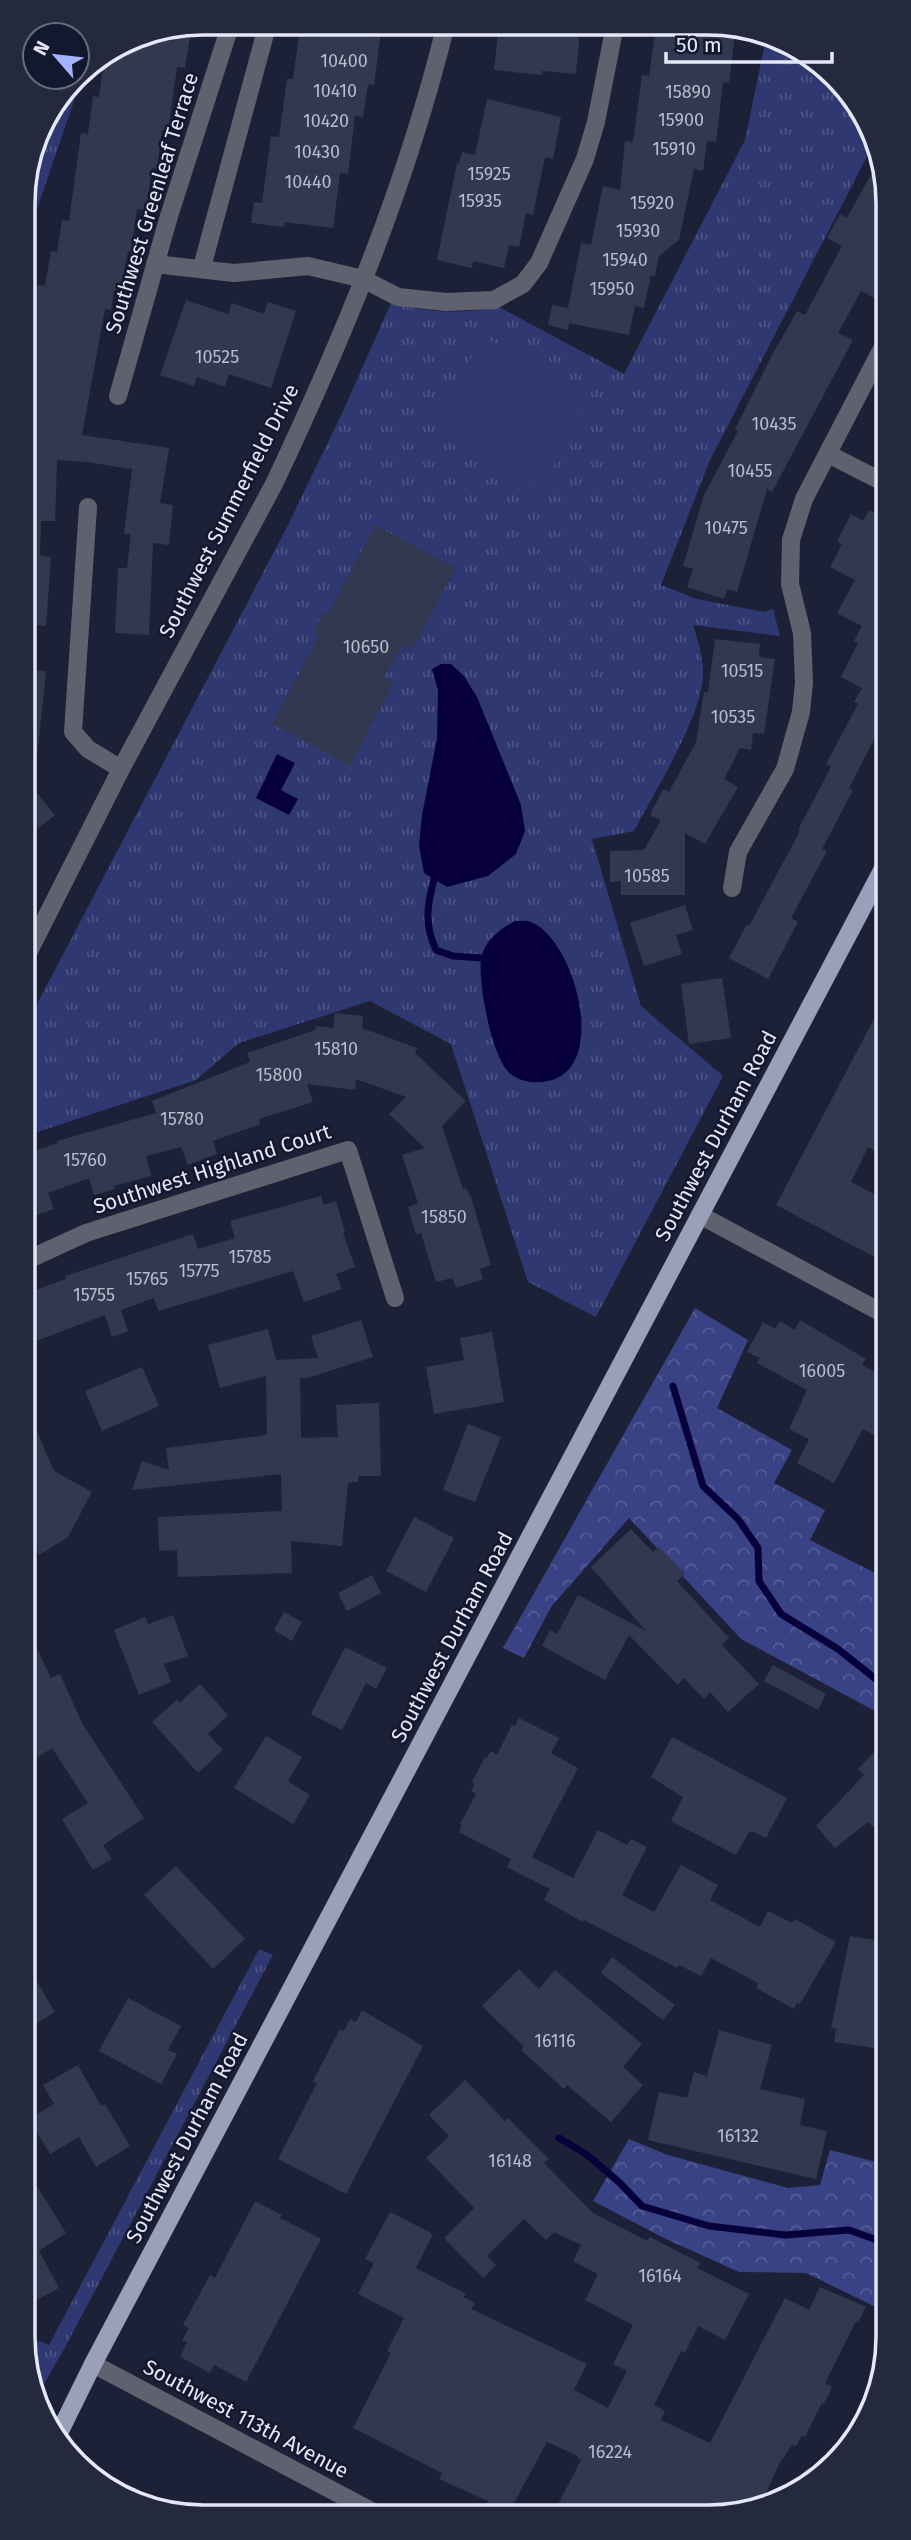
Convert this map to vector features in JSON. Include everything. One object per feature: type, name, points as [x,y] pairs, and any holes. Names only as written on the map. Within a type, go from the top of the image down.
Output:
[{"type":"main road","name":"Southwest Durham Road","points":[[62,2427],[93,2364],[876,882]]},
{"type":"street","name":"Southwest Greenleaf Terrace","points":[[118,396],[155,264],[227,35]]},
{"type":"street","points":[[202,268],[265,35]]},
{"type":"street","name":"Southwest Summerfield Drive","points":[[35,939],[121,769],[274,484],[344,329],[418,128],[443,35]]},
{"type":"street","points":[[155,264],[234,272],[308,266],[363,279],[398,297],[446,302],[494,300],[523,284],[539,263],[585,159],[596,122],[613,35]]},
{"type":"street","points":[[732,888],[738,852],[785,769],[801,712],[804,683],[802,633],[790,584],[791,540],[804,499],[876,361]]},
{"type":"street","points":[[828,454],[876,479]]},
{"type":"street","points":[[88,507],[73,732],[88,749],[121,769]]},
{"type":"street","name":"Southwest Highland Court","points":[[35,1256],[86,1233],[348,1150],[396,1298]]},
{"type":"street","points":[[700,1215],[876,1310]]},
{"type":"street","name":"Southwest 113th Avenue","points":[[93,2364],[360,2505]]},
{"type":"green space","points":[[764,45],[792,58],[827,84],[859,129],[868,154],[710,460],[661,585],[697,599],[764,612],[773,609],[780,636],[693,625],[703,673],[701,690],[687,731],[634,831],[592,839],[641,1006],[723,1076],[596,1317],[528,1282],[451,1044],[370,1001],[239,1043],[196,1080],[35,1133],[35,1008],[287,527],[391,303],[445,311],[499,307],[624,374],[745,140]]},
{"type":"green space","points":[[77,92],[35,215],[38,170],[48,139]]},
{"type":"green space","points":[[482,336],[591,392],[542,490],[432,434]]},
{"type":"green space","points":[[695,1308],[748,1340],[717,1408],[792,1450],[774,1483],[825,1510],[810,1540],[876,1573],[876,1712],[741,1639],[629,1518],[551,1607],[524,1658],[503,1648]]},
{"type":"green space","points":[[259,1949],[273,1955],[43,2386],[35,2340],[49,2345]]},
{"type":"green space","points":[[629,2139],[668,2155],[788,2188],[820,2185],[830,2150],[876,2162],[876,2307],[806,2273],[739,2272],[666,2239],[593,2201]]},
{"type":"shaded area","points":[[441,664],[451,664],[464,676],[477,697],[521,805],[525,831],[516,854],[488,876],[447,887],[424,873],[419,846],[422,815],[437,739],[438,690],[432,669]]},
{"type":"shaded area","points":[[277,754],[295,763],[281,790],[298,799],[289,815],[256,798]]},
{"type":"shaded area","points":[[515,921],[531,922],[547,933],[561,952],[579,1003],[581,1030],[578,1053],[567,1071],[543,1082],[520,1079],[505,1067],[498,1055],[484,1003],[481,959],[485,947],[494,936]]},
{"type":"building","points":[[190,35],[185,68],[177,67],[168,131],[162,130],[157,169],[152,168],[146,210],[137,209],[131,252],[128,251],[120,291],[114,290],[111,310],[105,309],[82,435],[169,448],[160,503],[173,505],[169,545],[153,543],[149,635],[115,633],[118,568],[127,568],[131,534],[124,534],[132,469],[87,462],[57,460],[55,521],[41,521],[40,555],[51,557],[46,626],[35,624],[35,284],[45,286],[51,251],[57,252],[62,220],[69,221],[81,133],[88,134],[93,96],[99,97],[103,68],[110,63],[139,48],[170,38]]},
{"type":"building","points":[[299,35],[381,35],[374,85],[368,84],[363,117],[355,116],[348,174],[340,173],[333,228],[285,222],[284,227],[251,223],[254,202],[262,203],[271,136],[279,137],[287,79],[293,79]]},
{"type":"building","points":[[498,35],[580,35],[576,74],[542,71],[542,75],[494,70]]},
{"type":"building","points":[[655,35],[735,37],[729,83],[723,82],[716,142],[707,141],[703,171],[694,169],[679,240],[659,256],[655,276],[651,275],[644,308],[635,306],[629,335],[569,323],[568,330],[548,325],[552,305],[568,308],[581,243],[591,245],[603,186],[620,190],[625,141],[633,142],[642,75],[649,76]]},
{"type":"building","points":[[487,99],[561,117],[553,159],[545,157],[533,215],[526,213],[519,247],[509,245],[504,268],[473,261],[472,268],[437,260],[457,163],[459,164],[462,152],[475,155]]},
{"type":"building","points":[[873,171],[876,192],[876,299],[861,291],[838,333],[853,340],[772,492],[767,489],[737,592],[727,589],[724,599],[687,587],[693,569],[683,566],[704,495],[738,431],[735,429],[771,357],[797,311],[805,315],[842,246],[827,238],[840,214],[847,218]]},
{"type":"building","points":[[186,300],[228,314],[232,303],[264,314],[268,302],[296,311],[271,388],[229,374],[225,387],[197,377],[194,386],[160,375]]},
{"type":"building","points":[[869,510],[876,514],[876,736],[849,788],[853,790],[822,849],[827,851],[791,918],[798,922],[768,979],[729,958],[800,831],[798,830],[831,767],[826,764],[858,704],[854,702],[862,688],[841,677],[858,643],[854,641],[862,626],[837,613],[855,580],[830,567],[842,544],[837,541],[851,514],[863,521]]},
{"type":"building","points":[[375,525],[456,568],[412,651],[402,645],[384,678],[394,683],[350,766],[272,724],[319,636],[313,633],[323,612],[328,614]]},
{"type":"building","points":[[715,639],[760,644],[759,657],[775,659],[764,734],[753,733],[751,750],[740,748],[724,779],[738,787],[705,844],[685,833],[685,895],[621,895],[621,881],[610,882],[610,851],[644,850],[661,820],[650,815],[663,789],[669,792],[696,742],[704,692],[708,692]]},
{"type":"building","points":[[35,670],[46,671],[35,768]]},
{"type":"building","points":[[35,790],[55,815],[35,830]]},
{"type":"building","points":[[685,905],[693,930],[676,935],[682,954],[644,966],[630,923]]},
{"type":"building","points":[[722,978],[731,1038],[689,1044],[681,984]]},
{"type":"building","points":[[335,1013],[363,1016],[362,1028],[417,1048],[415,1053],[466,1101],[442,1126],[463,1189],[466,1188],[471,1197],[491,1265],[480,1269],[483,1279],[456,1288],[452,1278],[436,1282],[421,1233],[416,1235],[408,1207],[418,1203],[402,1155],[425,1148],[389,1114],[406,1097],[356,1079],[355,1090],[307,1084],[313,1102],[259,1119],[260,1124],[213,1141],[217,1154],[188,1165],[181,1147],[146,1156],[151,1176],[114,1186],[115,1189],[94,1195],[89,1178],[48,1193],[54,1209],[35,1216],[35,1151],[58,1143],[57,1141],[156,1113],[152,1101],[250,1062],[247,1053],[315,1030],[316,1026],[333,1028]]},
{"type":"building","points":[[876,1015],[876,1151],[868,1147],[851,1182],[876,1195],[876,1258],[776,1205]]},
{"type":"building","points":[[321,1196],[324,1205],[336,1201],[345,1232],[343,1233],[355,1267],[336,1274],[342,1289],[304,1302],[293,1271],[158,1311],[154,1298],[121,1310],[128,1331],[112,1337],[105,1315],[35,1341],[35,1290],[66,1279],[65,1276],[193,1234],[198,1249],[235,1238],[230,1221]]},
{"type":"building","points":[[361,1320],[373,1357],[308,1378],[300,1378],[301,1438],[338,1437],[336,1405],[379,1403],[381,1476],[358,1476],[358,1482],[348,1483],[342,1546],[291,1541],[292,1573],[178,1577],[177,1550],[159,1551],[158,1517],[282,1511],[281,1474],[132,1490],[142,1461],[169,1470],[166,1448],[267,1435],[266,1376],[220,1388],[208,1345],[268,1329],[276,1360],[318,1358],[311,1336]]},
{"type":"building","points":[[800,1320],[866,1359],[862,1365],[876,1373],[876,1436],[863,1429],[834,1483],[797,1463],[809,1439],[789,1429],[807,1390],[757,1363],[760,1358],[747,1352],[763,1322],[775,1329],[780,1321],[795,1330]]},
{"type":"building","points":[[492,1332],[504,1402],[434,1414],[426,1367],[464,1360],[460,1338]]},
{"type":"building","points":[[142,1367],[159,1406],[102,1431],[85,1391]]},
{"type":"building","points":[[468,1424],[501,1437],[475,1502],[443,1490]]},
{"type":"building","points":[[35,1427],[54,1471],[92,1492],[68,1537],[39,1555],[35,1548]]},
{"type":"building","points":[[414,1517],[454,1538],[426,1592],[386,1571]]},
{"type":"building","points":[[631,1529],[653,1552],[659,1547],[685,1574],[677,1581],[729,1638],[722,1645],[759,1684],[728,1712],[710,1692],[704,1699],[684,1678],[678,1685],[629,1635],[605,1680],[542,1646],[550,1630],[557,1634],[578,1595],[646,1631],[591,1567]]},
{"type":"building","points":[[372,1575],[381,1593],[347,1611],[338,1593]]},
{"type":"building","points":[[284,1612],[302,1622],[292,1641],[274,1630]]},
{"type":"building","points":[[173,1615],[188,1656],[164,1664],[171,1682],[139,1695],[114,1630],[145,1617],[148,1624]]},
{"type":"building","points":[[35,1645],[51,1678],[60,1674],[83,1725],[144,1818],[103,1845],[112,1859],[93,1870],[62,1819],[88,1803],[52,1748],[35,1759]]},
{"type":"building","points":[[345,1647],[387,1668],[376,1689],[366,1683],[342,1730],[311,1714]]},
{"type":"building","points":[[773,1665],[826,1694],[818,1710],[764,1681]]},
{"type":"building","points":[[200,1684],[228,1715],[208,1734],[223,1750],[198,1773],[152,1722]]},
{"type":"building","points":[[519,1718],[559,1738],[551,1753],[578,1768],[532,1857],[573,1878],[598,1830],[627,1845],[631,1839],[647,1847],[622,1895],[654,1912],[681,1865],[718,1885],[710,1900],[760,1927],[768,1911],[792,1923],[795,1919],[836,1942],[800,2004],[797,2003],[794,2009],[756,1988],[758,1983],[711,1958],[701,1976],[679,1965],[677,1968],[584,1920],[583,1922],[544,1900],[550,1889],[507,1867],[511,1859],[459,1832],[462,1825],[460,1824],[476,1794],[471,1791],[475,1784],[472,1782],[485,1757],[487,1758],[491,1751],[497,1755],[512,1725],[515,1726]]},
{"type":"building","points":[[266,1736],[302,1757],[288,1781],[310,1795],[293,1824],[234,1788]]},
{"type":"building","points":[[672,1737],[787,1798],[766,1838],[749,1832],[736,1855],[671,1821],[683,1797],[651,1777]]},
{"type":"building","points":[[876,1750],[876,1829],[868,1822],[835,1848],[816,1826],[864,1775],[858,1769]]},
{"type":"building","points":[[176,1866],[245,1939],[213,1969],[144,1895]]},
{"type":"building","points":[[850,1936],[876,1940],[874,2048],[834,2042],[836,2029],[831,2028]]},
{"type":"building","points":[[612,1957],[675,2005],[663,2020],[601,1973]]},
{"type":"building","points":[[519,1969],[539,1989],[555,1970],[642,2044],[623,2067],[643,2085],[611,2122],[567,2085],[564,2089],[521,2050],[524,2047],[482,2006]]},
{"type":"building","points":[[35,1978],[55,2012],[35,2024]]},
{"type":"building","points":[[128,1998],[181,2026],[168,2050],[177,2054],[161,2084],[99,2051]]},
{"type":"building","points":[[362,2010],[423,2046],[346,2194],[278,2159],[317,2083],[313,2081],[340,2029],[344,2031],[350,2019],[356,2022]]},
{"type":"building","points":[[719,2030],[772,2045],[760,2089],[805,2099],[800,2125],[827,2131],[816,2179],[648,2140],[659,2092],[687,2098],[694,2072],[707,2076]]},
{"type":"building","points":[[78,2065],[101,2106],[105,2104],[130,2146],[96,2167],[79,2137],[50,2154],[35,2129],[35,2115],[54,2104],[43,2085]]},
{"type":"building","points":[[465,2080],[505,2121],[508,2118],[549,2159],[544,2163],[593,2213],[647,2241],[650,2237],[700,2263],[697,2268],[749,2294],[725,2340],[698,2326],[685,2353],[681,2351],[654,2405],[665,2411],[661,2420],[710,2443],[785,2298],[809,2310],[820,2287],[866,2307],[858,2323],[856,2321],[825,2383],[832,2387],[824,2404],[822,2403],[805,2437],[802,2435],[796,2446],[792,2444],[782,2458],[765,2495],[719,2505],[558,2505],[581,2460],[578,2456],[547,2442],[513,2505],[486,2505],[488,2501],[439,2479],[442,2473],[353,2428],[391,2353],[387,2351],[404,2318],[358,2294],[374,2263],[365,2259],[390,2212],[433,2234],[416,2268],[466,2294],[463,2297],[475,2303],[471,2309],[587,2364],[574,2390],[608,2408],[627,2371],[613,2364],[633,2325],[585,2300],[598,2274],[573,2261],[581,2245],[554,2232],[546,2240],[524,2219],[487,2256],[496,2265],[483,2278],[444,2238],[474,2208],[426,2158],[449,2136],[429,2115]]},
{"type":"building","points":[[35,2183],[66,2233],[39,2251],[59,2288],[35,2301]]},
{"type":"building","points":[[255,2201],[282,2215],[280,2218],[321,2239],[246,2382],[214,2365],[210,2373],[180,2357],[187,2342],[182,2340],[189,2328],[183,2325],[210,2275],[215,2278]]},
{"type":"waterway","points":[[434,879],[428,915],[436,950],[453,956],[481,958]]},
{"type":"waterway","points":[[673,1386],[703,1486],[738,1519],[758,1548],[759,1581],[781,1614],[838,1649],[876,1679]]},
{"type":"waterway","points":[[559,2138],[586,2154],[642,2206],[709,2226],[785,2235],[849,2230],[876,2240]]}]
